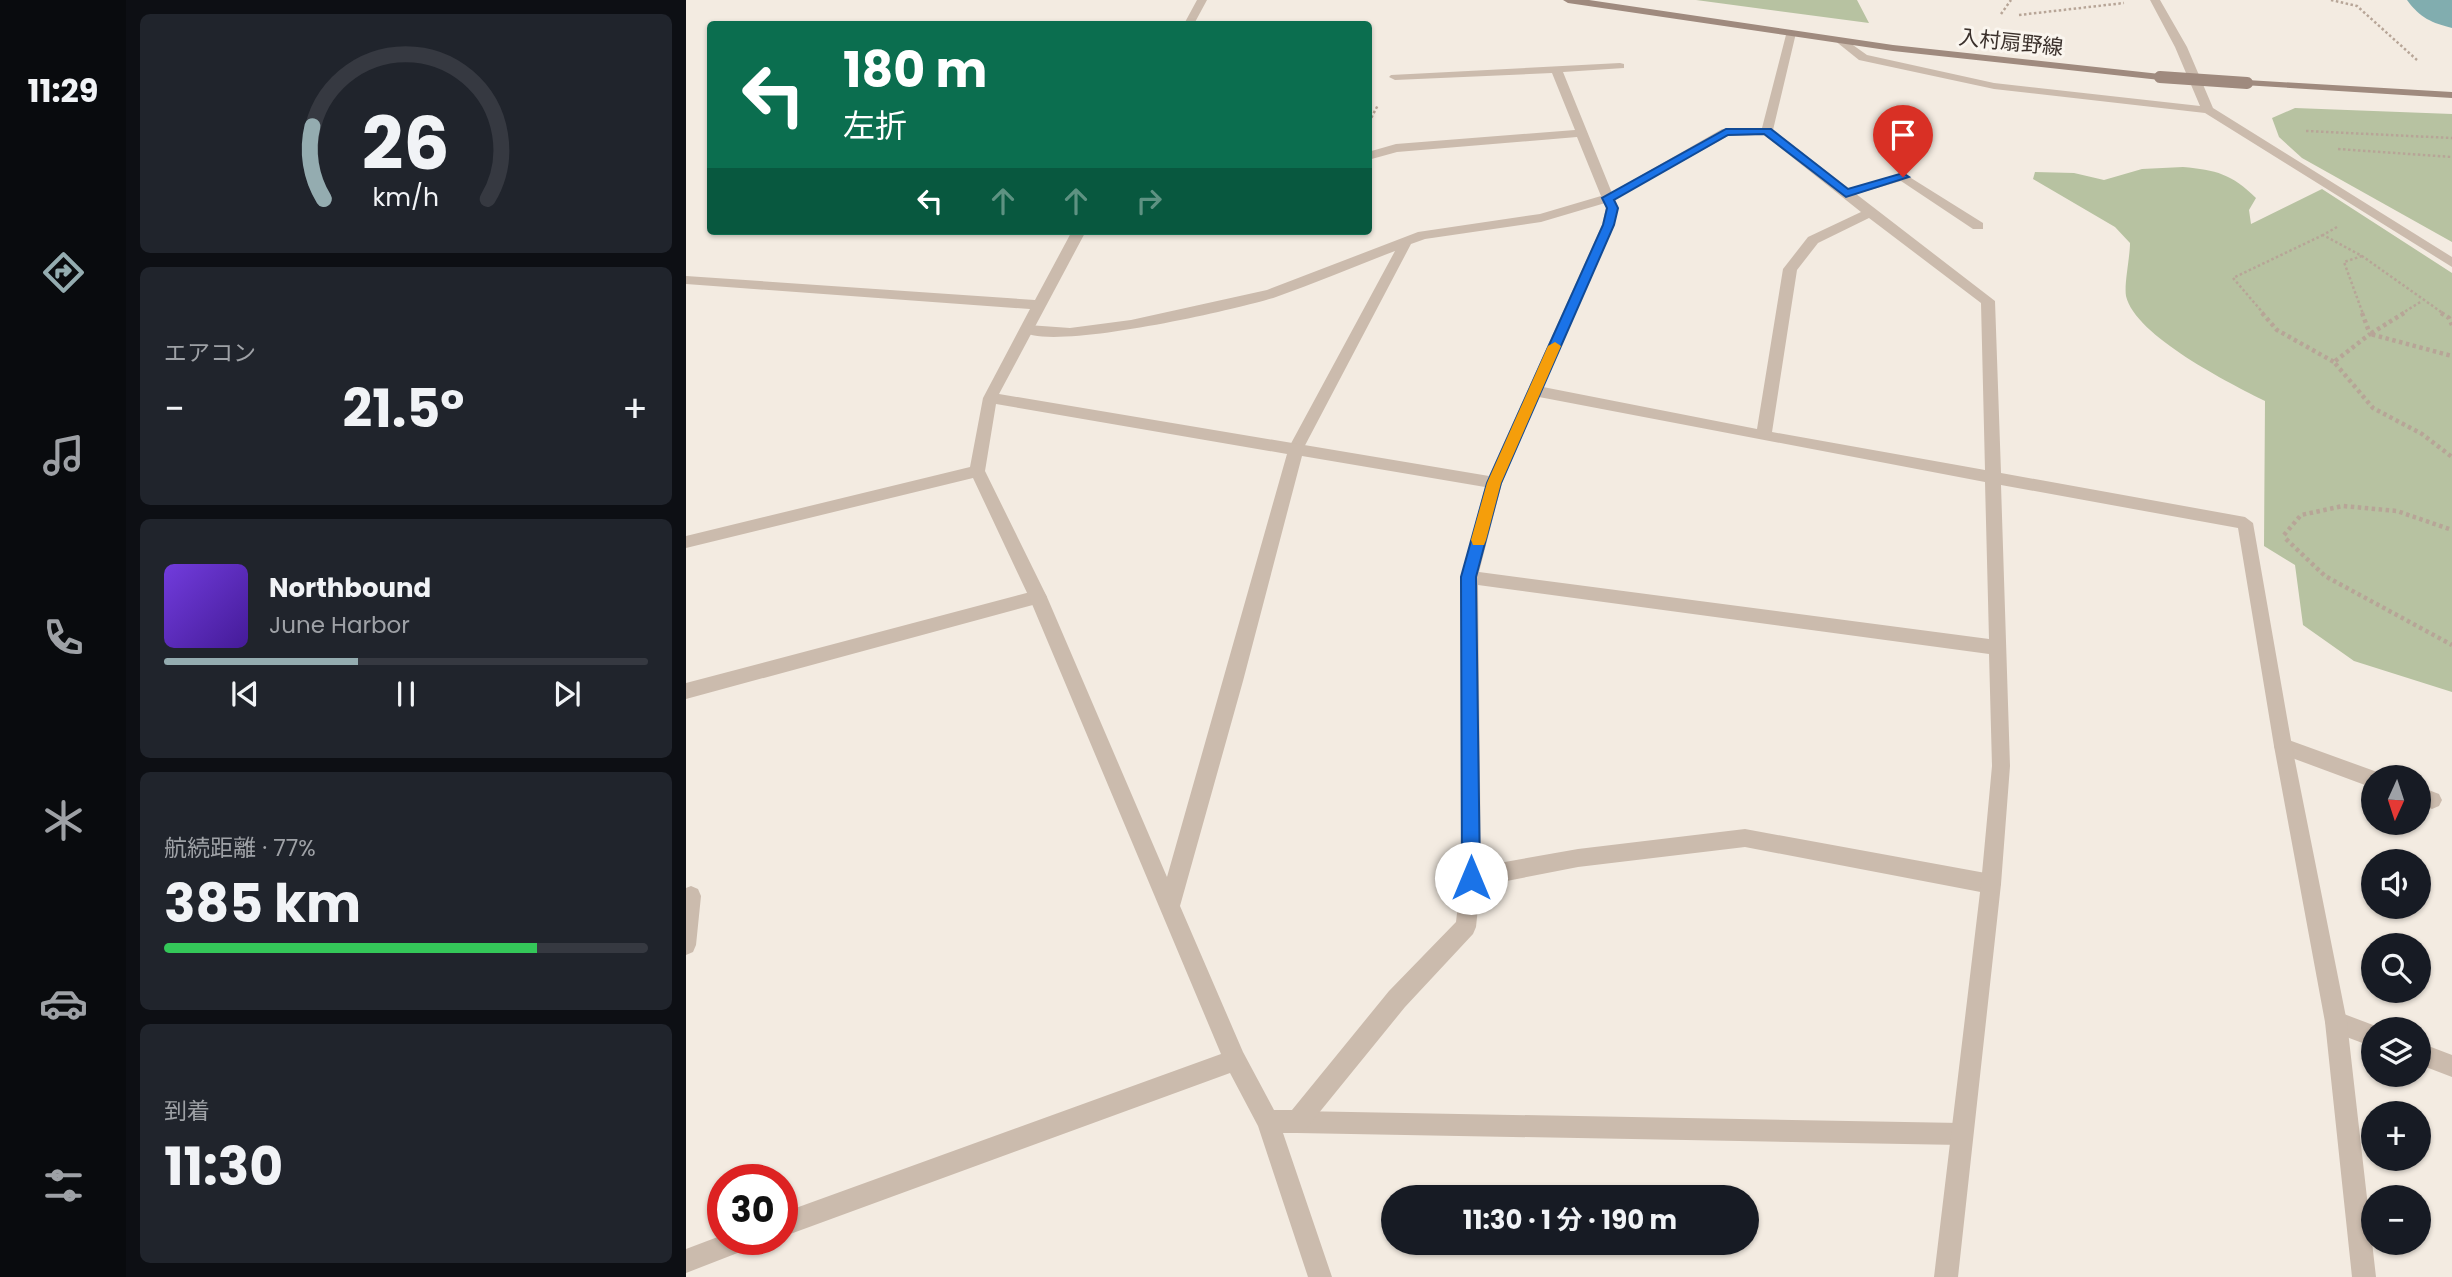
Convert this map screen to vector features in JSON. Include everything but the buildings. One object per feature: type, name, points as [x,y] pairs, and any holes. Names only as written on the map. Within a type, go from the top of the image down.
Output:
[{"type":"street","points":[[1191,21],[1202,0]]},
{"type":"street","name":"入村扇野線","points":[[1568,0],[1839,40],[2160,77],[2452,95]]},
{"type":"street","points":[[2156,1],[2181,47],[2208,110]]},
{"type":"street","points":[[1767,131],[1791,33]]},
{"type":"street","points":[[1839,40],[1863,58],[1994,86],[2208,110],[2452,263]]},
{"type":"street","points":[[1395,77],[1620,66]]},
{"type":"street","points":[[1297,1122],[1398,999],[1466,927],[1471,878],[1469,577],[1494,483],[1608,225],[1612,208],[1556,69]]},
{"type":"street","points":[[1028,330],[1070,332],[1131,325],[1270,294],[1407,240],[1541,218],[1608,198],[1726,132],[1767,131],[1870,213],[1988,300],[2001,766],[1991,884],[1946,1277]]},
{"type":"street","points":[[1372,155],[1396,148],[1581,133]]},
{"type":"street","points":[[1846,193],[1903,177],[1978,226]]},
{"type":"street","points":[[1764,436],[1790,269],[1812,240],[1870,213]]},
{"type":"street","points":[[1077,235],[990,398],[977,471],[1038,597],[1235,1060],[1268,1121],[1320,1277]]},
{"type":"street","points":[[1169,908],[1234,681],[1296,449],[1407,240]]},
{"type":"street","points":[[686,280],[1039,305]]},
{"type":"street","points":[[1534,391],[1764,436],[2245,523],[2283,746],[2336,1022],[2364,1277]]},
{"type":"street","points":[[990,398],[1494,483]]},
{"type":"street","points":[[686,542],[977,471]]},
{"type":"street","points":[[1469,577],[1997,648]]},
{"type":"street","points":[[686,691],[1038,597]]},
{"type":"street","points":[[2283,746],[2361,775]]},
{"type":"street","points":[[1471,878],[1578,858],[1745,838],[1991,884]]},
{"type":"street","points":[[686,945],[691,896]]},
{"type":"street","points":[[2336,1022],[2361,1031]]},
{"type":"street","points":[[2431,1058],[2452,1066]]},
{"type":"street","points":[[798,1220],[1235,1060]]},
{"type":"street","points":[[1268,1121],[1961,1134]]},
{"type":"street","points":[[686,1261],[707,1253]]},
{"type":"path","points":[[2001,14],[2011,0]]},
{"type":"path","points":[[2331,0],[2357,6],[2401,44]]},
{"type":"path","points":[[2019,15],[2156,1]]},
{"type":"path","points":[[2304,131],[2452,138]]},
{"type":"path","points":[[2264,146],[2452,157]]},
{"type":"path","points":[[2323,235],[2233,278],[2277,330],[2334,362],[2373,408],[2422,434],[2452,457]]},
{"type":"path","points":[[2349,248],[2449,318],[2452,325]]},
{"type":"path","points":[[2362,256],[2344,262],[2370,334]]},
{"type":"path","points":[[2334,362],[2370,334],[2422,301]]},
{"type":"path","points":[[2370,334],[2452,356]]},
{"type":"path","points":[[2452,530],[2397,511],[2343,506],[2301,515],[2283,536],[2325,576],[2452,645]]},
{"type":"green space","points":[[1696,0],[1857,0],[1869,23]]},
{"type":"green space","points":[[2295,108],[2452,114],[2452,242],[2302,158],[2279,137],[2272,118]]},
{"type":"green space","points":[[2183,167],[2223,175],[2239,183],[2256,198],[2249,210],[2251,224],[2322,189],[2452,273],[2452,692],[2354,661],[2303,625],[2295,565],[2264,546],[2265,401],[2186,357],[2147,327],[2133,311],[2126,296],[2130,243],[2115,227],[2033,179],[2035,172],[2074,173],[2104,180],[2142,169]]},
{"type":"waterway","points":[[2437,0],[2452,10]]},
{"type":"slow traffic","points":[[1479,540],[1494,483],[1555,346]]},
{"type":"route","points":[[1471,878],[1469,577],[1494,483],[1608,225],[1612,208],[1608,198],[1726,132],[1767,131],[1846,193],[1903,177]]}]
